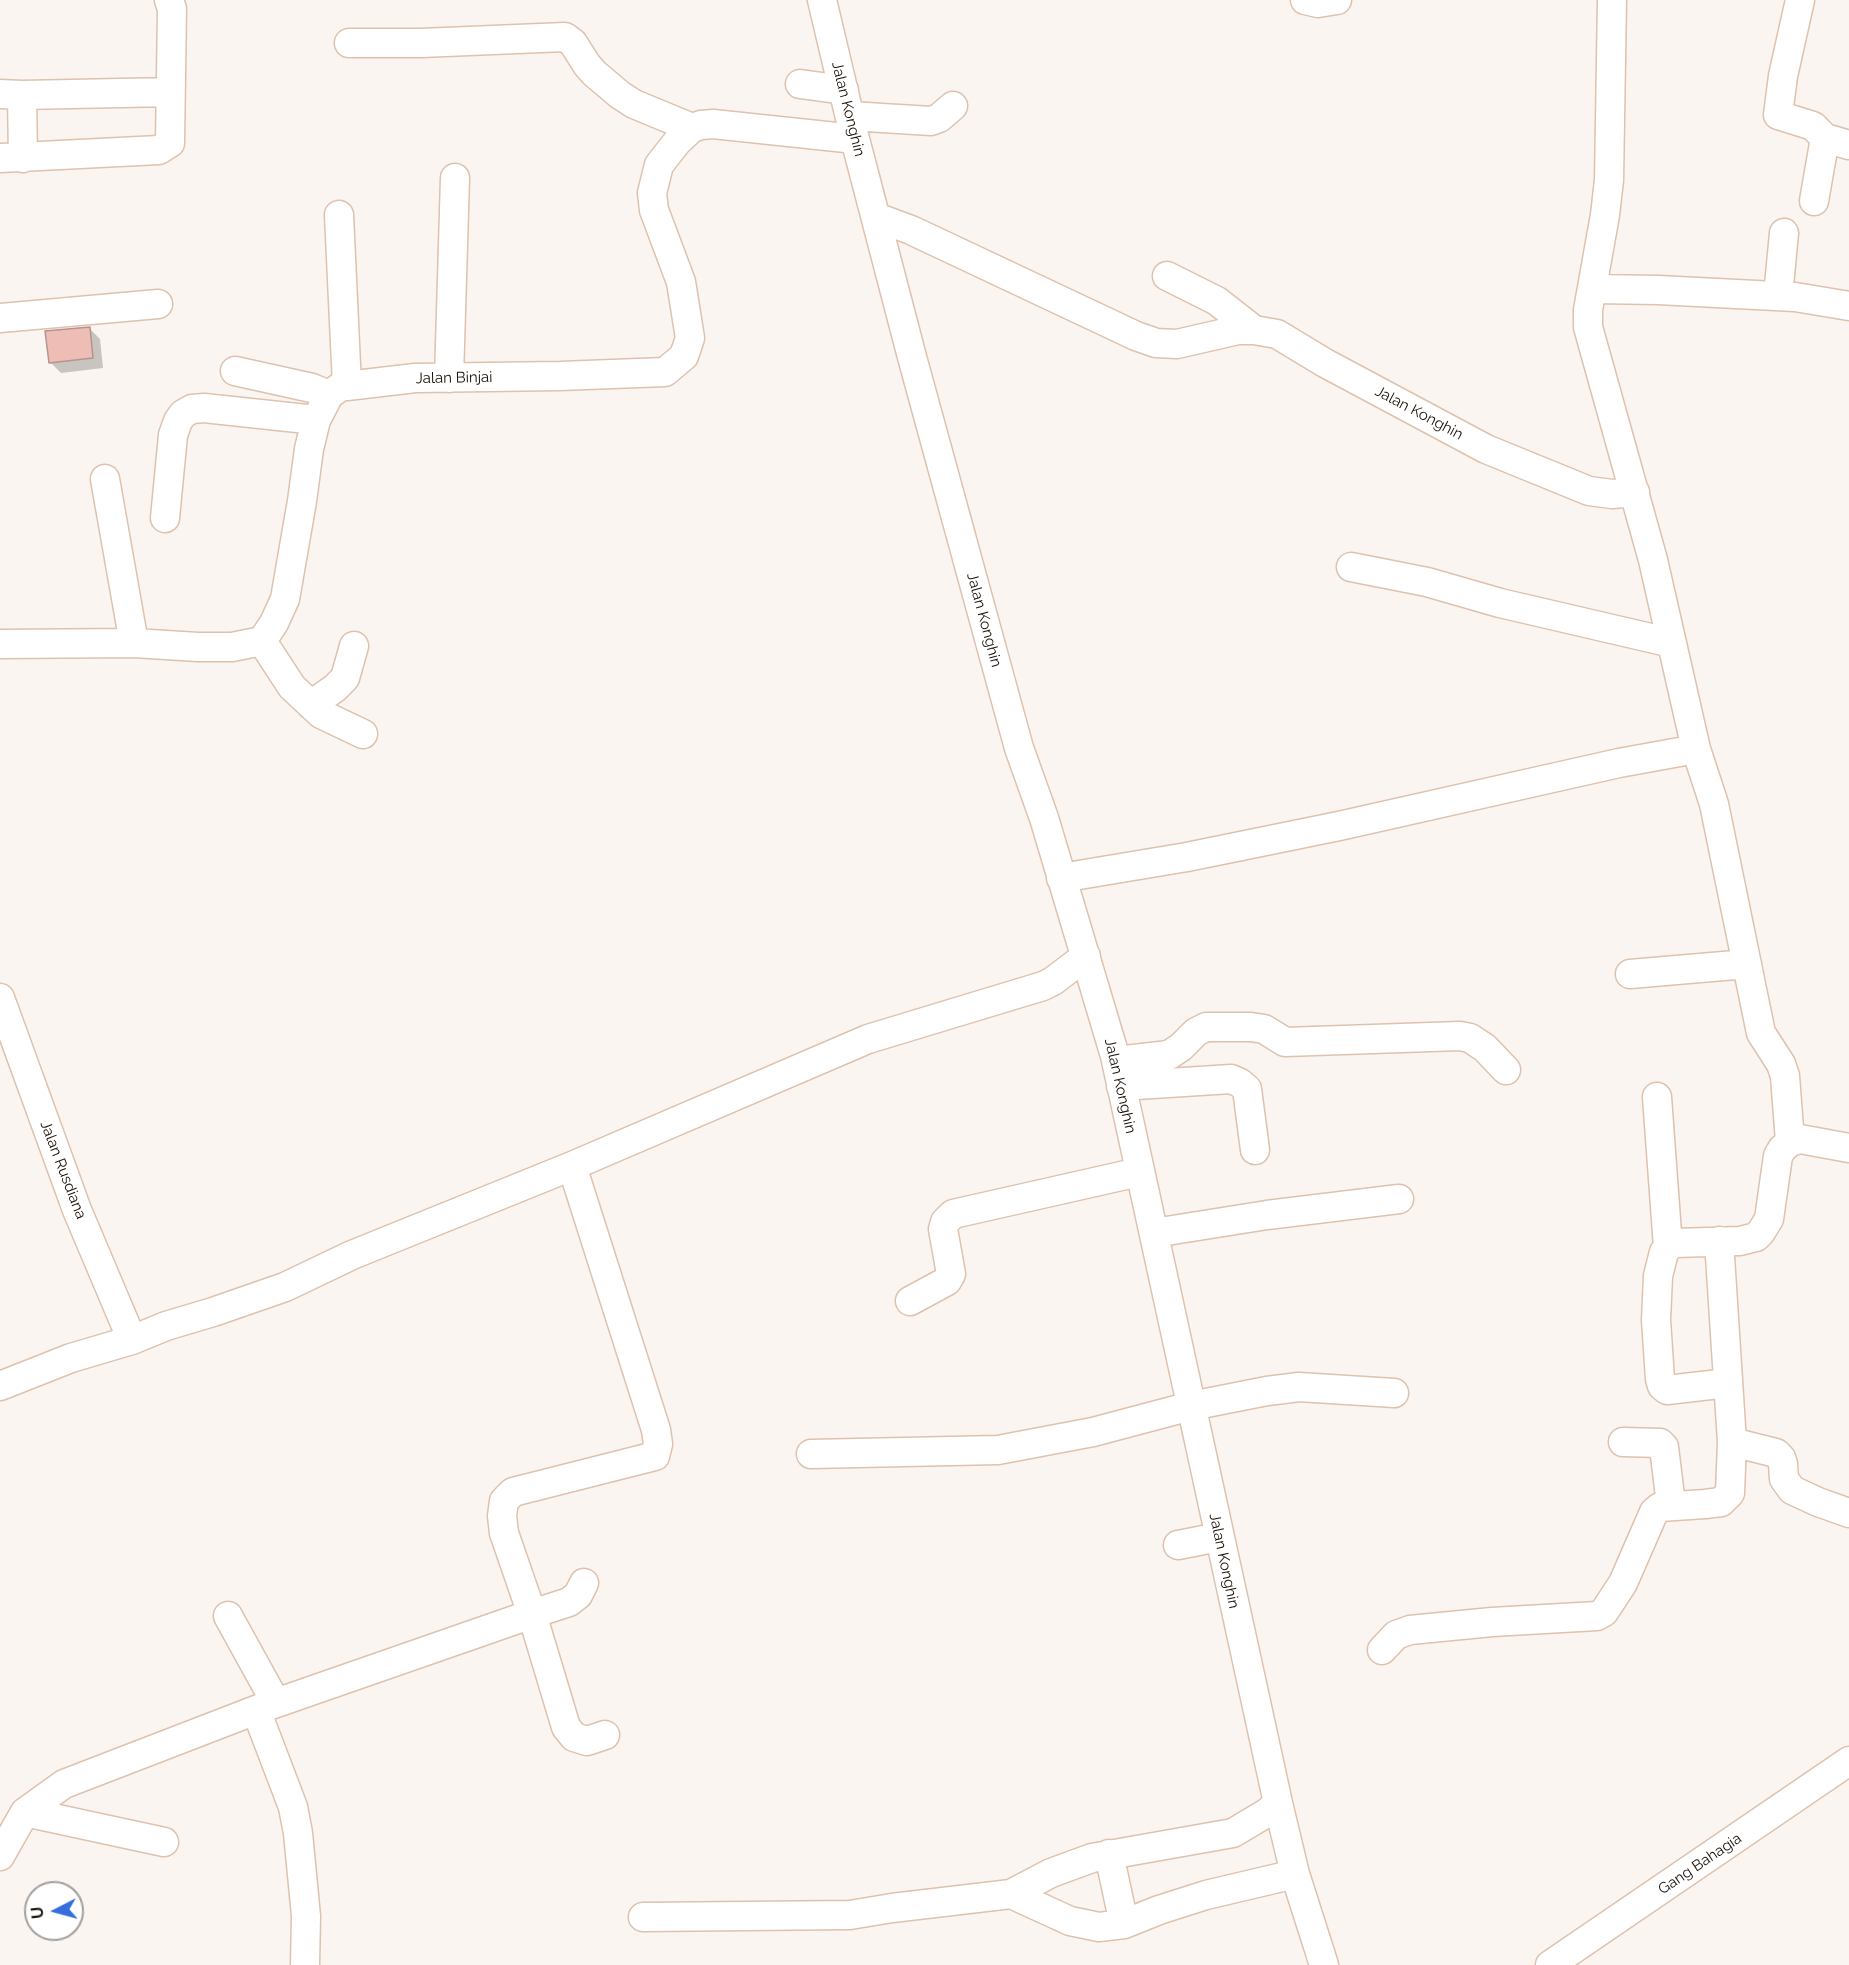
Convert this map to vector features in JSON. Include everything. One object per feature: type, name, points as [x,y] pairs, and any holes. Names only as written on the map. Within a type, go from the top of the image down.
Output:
[{"type":"street","points":[[169,0],[172,9],[171,143],[159,150],[11,158],[11,94],[170,92]]},
{"type":"street","name":"Jalan Konghin","points":[[822,0],[912,357],[1019,748],[1044,818],[1119,1074],[1294,1874],[1324,1965]]},
{"type":"street","points":[[1305,0],[1318,3],[1337,0]]},
{"type":"street","points":[[1612,0],[1609,180],[1588,310],[1588,327],[1635,492],[1696,749],[1714,804],[1761,1033],[1781,1064],[1785,1076],[1790,1142]]},
{"type":"street","points":[[1800,0],[1783,76],[1778,115],[1813,126],[1837,142],[1814,201]]},
{"type":"street","points":[[349,43],[421,43],[565,37],[573,43],[594,74],[620,95],[634,104],[692,128],[713,124],[850,115],[931,121],[939,118],[953,106]]},
{"type":"street","points":[[800,84],[850,115]]},
{"type":"street","name":"Jalan Binjai","points":[[338,390],[416,378],[665,372],[684,357],[690,338],[681,282],[654,210],[652,193],[659,165],[677,142],[692,128]]},
{"type":"street","points":[[449,378],[455,178]]},
{"type":"street","points":[[0,644],[134,643],[221,647],[262,641],[274,623],[285,599],[309,449],[316,420],[338,390],[339,215]]},
{"type":"street","name":"Jalan Konghin","points":[[876,217],[911,230],[1136,336],[1156,343],[1177,344],[1238,330],[1276,334],[1325,363],[1486,449],[1589,491],[1612,495],[1635,492]]},
{"type":"street","points":[[1778,296],[1784,233]]},
{"type":"street","points":[[1167,276],[1217,301],[1254,330]]},
{"type":"street","points":[[1593,289],[1778,296],[1849,306]]},
{"type":"street","points":[[0,318],[158,304]]},
{"type":"street","points":[[235,371],[312,388],[338,390]]},
{"type":"street","points":[[165,518],[173,435],[177,421],[183,414],[192,409],[204,408],[316,420]]},
{"type":"street","points":[[105,479],[134,643]]},
{"type":"street","points":[[1351,567],[1427,582],[1500,603],[1672,643]]},
{"type":"street","points":[[262,641],[292,687],[311,705],[321,714],[363,734]]},
{"type":"street","points":[[311,705],[345,678],[354,646]]},
{"type":"street","points":[[1061,878],[1187,857],[1339,826],[1618,763],[1696,749]]},
{"type":"street","points":[[0,1386],[71,1358],[132,1340],[166,1326],[285,1287],[363,1251],[572,1166],[868,1039],[1043,986],[1086,956]]},
{"type":"street","points":[[1630,974],[1746,964]]},
{"type":"street","name":"Jalan Rusdiana","points":[[0,998],[77,1210],[132,1340]]},
{"type":"street","points":[[1119,1074],[1169,1055],[1196,1032],[1206,1027],[1264,1029],[1284,1042],[1460,1036],[1470,1038],[1485,1048],[1506,1070]]},
{"type":"street","points":[[1119,1074],[1231,1079],[1240,1083],[1246,1089],[1254,1150]]},
{"type":"street","points":[[1657,1097],[1668,1247]]},
{"type":"street","points":[[1728,1383],[1667,1390],[1662,1386],[1656,1320],[1658,1276],[1662,1257],[1668,1247],[1675,1243],[1749,1239],[1756,1236],[1766,1226],[1771,1212],[1776,1163],[1782,1149],[1790,1142],[1800,1139],[1849,1148]]},
{"type":"street","points":[[572,1166],[656,1430],[658,1444],[655,1456],[513,1492],[504,1501],[502,1516],[504,1533],[532,1614],[566,1726],[574,1737],[587,1741],[605,1735]]},
{"type":"street","points":[[910,1301],[947,1281],[951,1274],[943,1229],[945,1222],[953,1214],[1139,1172]]},
{"type":"street","points":[[1154,1233],[1267,1215],[1399,1199]]},
{"type":"street","points":[[1382,1650],[1396,1635],[1410,1630],[1492,1622],[1597,1616],[1604,1612],[1623,1583],[1654,1512],[1660,1507],[1671,1505],[1720,1502],[1730,1493],[1732,1442],[1719,1241]]},
{"type":"street","points":[[811,1454],[998,1450],[1093,1432],[1191,1406],[1268,1390],[1299,1387],[1394,1393]]},
{"type":"street","points":[[1623,1442],[1660,1443],[1664,1447],[1671,1505]]},
{"type":"street","points":[[1732,1442],[1776,1453],[1783,1464],[1784,1479],[1792,1490],[1818,1502],[1849,1512]]},
{"type":"street","points":[[1178,1545],[1219,1537]]},
{"type":"street","points":[[0,1856],[25,1812],[64,1784],[266,1706],[569,1602],[578,1596],[584,1583]]},
{"type":"street","points":[[228,1616],[266,1706],[293,1807],[298,1833],[306,1916],[305,1965]]},
{"type":"street","name":"Gang Bahagia","points":[[1550,1965],[1849,1761]]},
{"type":"street","points":[[643,1917],[850,1915],[1011,1894],[1051,1873],[1092,1858],[1233,1833],[1268,1812],[1278,1803]]},
{"type":"street","points":[[25,1812],[164,1842]]},
{"type":"street","points":[[1109,1854],[1124,1924]]},
{"type":"street","points":[[1011,1894],[1070,1921],[1100,1927],[1124,1924],[1206,1895],[1294,1874]]},
{"type":"building","points":[[90,327],[93,358],[49,363],[45,331]]}]
